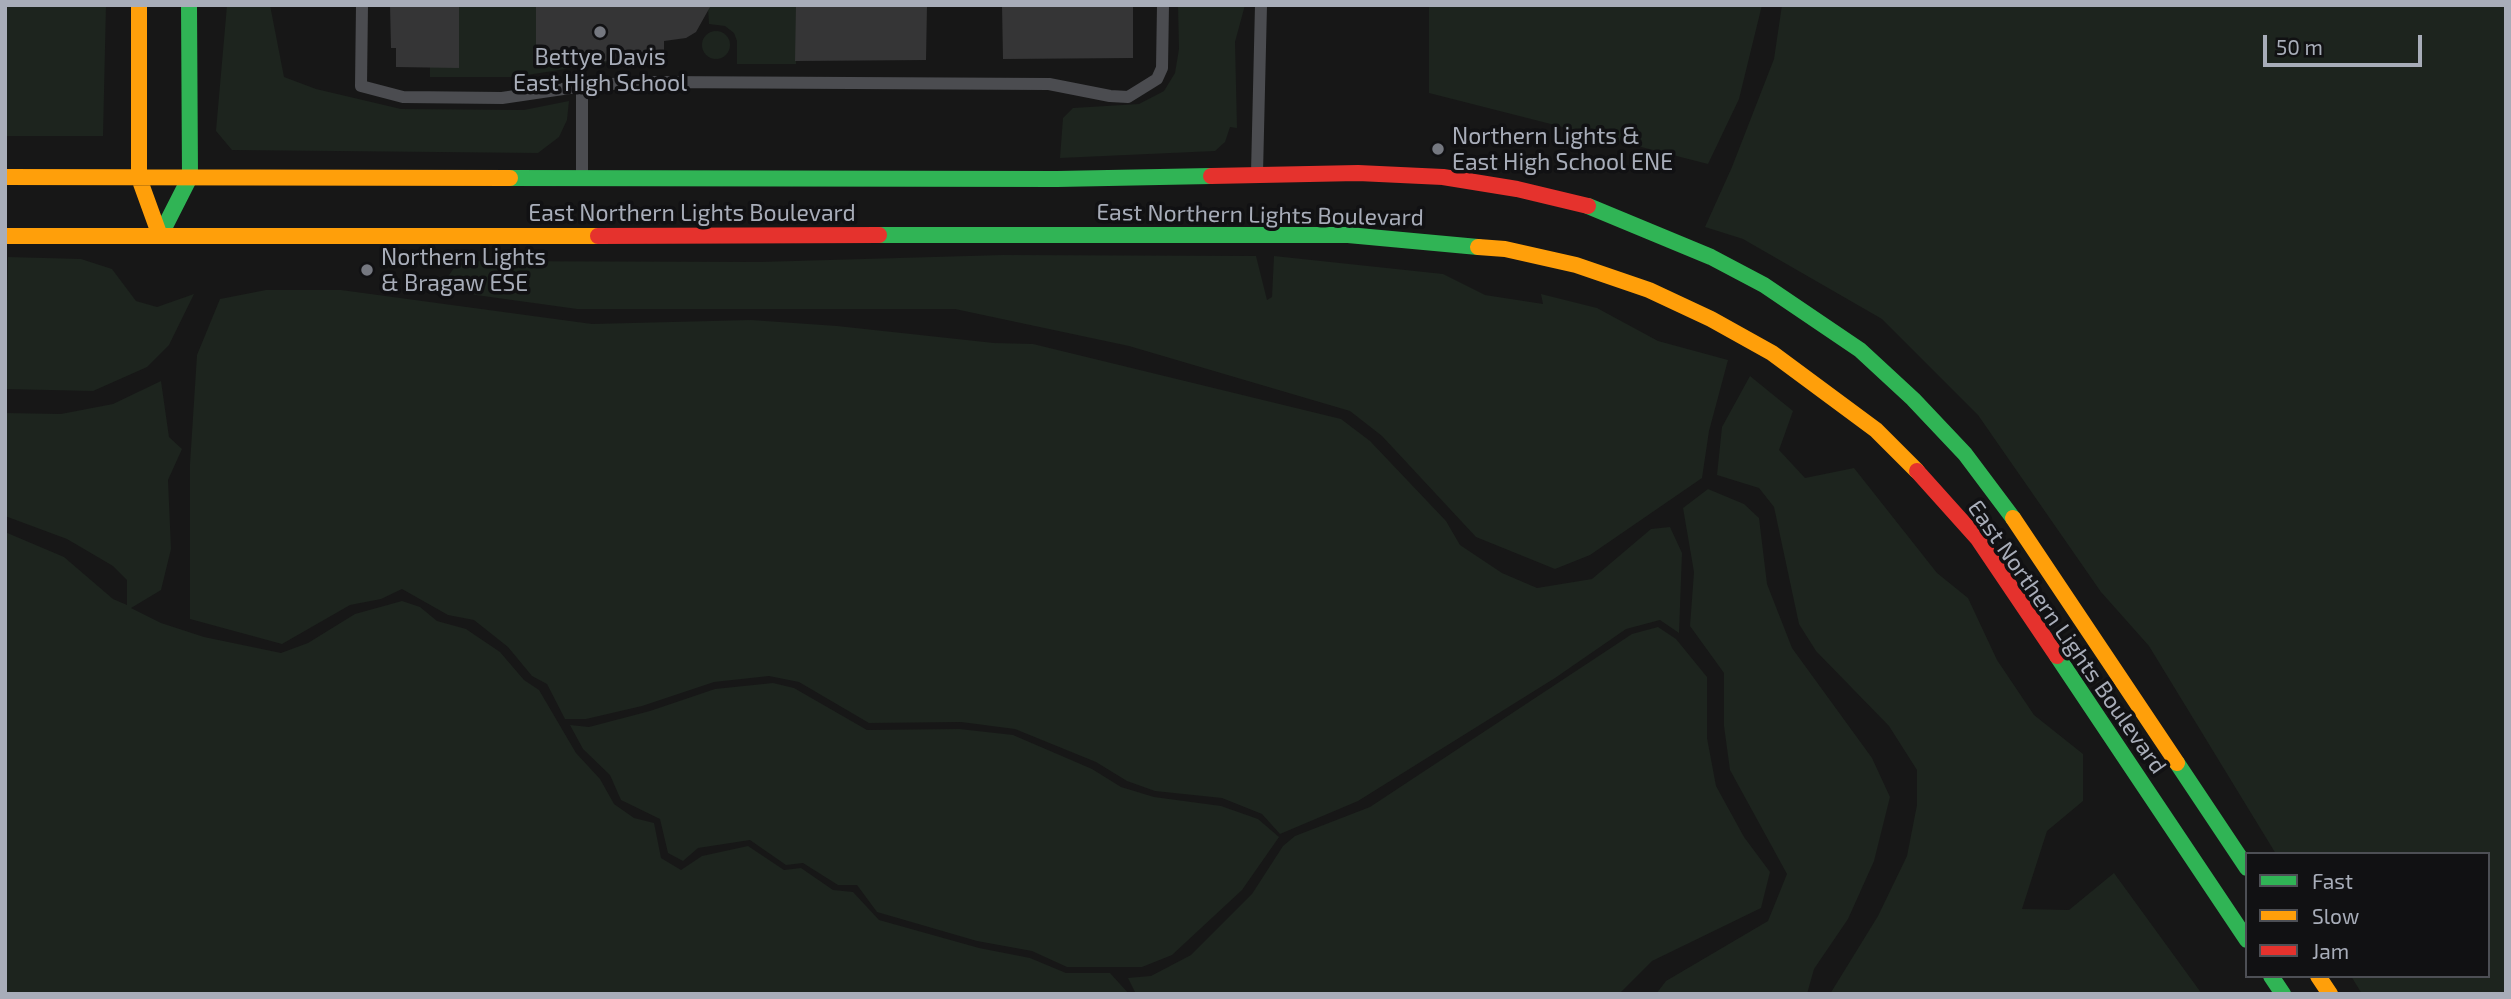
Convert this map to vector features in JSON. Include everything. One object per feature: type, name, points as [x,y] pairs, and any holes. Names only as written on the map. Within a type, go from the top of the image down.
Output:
[{"type":"main road","points":[[139,5],[139,178],[160,236]]},
{"type":"main road","points":[[160,236],[190,177],[189,5]]},
{"type":"main road","name":"East Northern Lights Boulevard","points":[[5,177],[1057,179],[1257,174],[1443,177],[1517,189],[1585,205],[1711,257],[1764,285],[1850,343],[1913,399],[1965,454],[2001,499],[2245,865]]},
{"type":"main road","name":"East Northern Lights Boulevard","points":[[5,236],[1348,235],[1432,240],[1505,249],[1576,265],[1648,290],[1711,319],[1772,353],[1876,430],[1925,478],[1978,539],[2245,937]]},
{"type":"main road","points":[[2272,978],[2283,994]]},
{"type":"main road","points":[[2319,978],[2330,994]]},
{"type":"lane","points":[[362,5],[361,86],[403,97],[502,98],[582,87],[654,82],[1049,84],[1128,97],[1157,79],[1162,68],[1163,5]]},
{"type":"lane","points":[[1257,174],[1261,5]]},
{"type":"lane","points":[[582,87],[582,178]]},
{"type":"shaded area","points":[[5,5],[106,5],[103,136],[5,136]]},
{"type":"shaded area","points":[[227,5],[270,5],[284,77],[316,89],[401,109],[524,110],[569,101],[567,120],[559,137],[538,153],[232,150],[216,131]]},
{"type":"shaded area","points":[[459,5],[536,5],[536,59],[611,62],[514,77],[430,77],[430,67],[459,67]]},
{"type":"shaded area","points":[[693,5],[796,5],[796,64],[737,64],[737,41],[734,33],[725,26],[709,24],[708,7]]},
{"type":"shaded area","points":[[1178,5],[1245,5],[1235,42],[1237,128],[1230,127],[1225,142],[1215,151],[1060,158],[1063,118],[1073,108],[1139,104],[1164,91],[1175,73],[1179,49]]},
{"type":"shaded area","points":[[1429,5],[1762,5],[1739,99],[1708,164],[1429,93]]},
{"type":"shaded area","points":[[1782,5],[2506,5],[2506,994],[2362,994],[2352,978],[2490,978],[2490,852],[2275,852],[2149,646],[2101,592],[1978,415],[1882,319],[1743,239],[1705,227],[1732,167],[1774,59]]},
{"type":"shaded area","points":[[716,31],[726,35],[730,45],[726,55],[716,59],[706,55],[702,45],[706,35]]},
{"type":"shaded area","points":[[1003,255],[1256,256],[1267,300],[1272,297],[1274,256],[1443,274],[1485,295],[1543,304],[1541,294],[1597,308],[1658,341],[1728,360],[1709,431],[1702,478],[1590,555],[1555,569],[1476,537],[1382,436],[1350,411],[1129,346],[955,309],[577,309],[476,295],[442,285],[459,261],[759,262]]},
{"type":"shaded area","points":[[8,257],[81,259],[112,269],[136,301],[157,307],[194,294],[169,345],[147,367],[93,391],[5,389]]},
{"type":"shaded area","points":[[266,290],[341,290],[592,324],[751,320],[837,326],[994,343],[1033,344],[1341,419],[1370,441],[1446,521],[1460,545],[1502,573],[1537,588],[1592,579],[1651,529],[1670,527],[1682,553],[1679,633],[1660,620],[1626,629],[1555,678],[1358,801],[1280,834],[1262,814],[1222,798],[1155,791],[1127,781],[1096,762],[1015,729],[961,722],[869,723],[799,682],[769,676],[714,682],[642,706],[586,719],[565,719],[547,684],[532,676],[508,647],[474,620],[448,615],[402,589],[381,599],[350,605],[282,644],[190,619],[190,464],[197,355],[220,299]]},
{"type":"shaded area","points":[[1750,376],[1793,411],[1779,450],[1805,478],[1854,468],[1937,573],[1968,598],[1997,660],[2034,715],[2083,754],[2083,801],[2047,831],[2022,909],[2069,910],[2114,873],[2202,994],[1830,994],[1878,916],[1907,856],[1917,805],[1917,770],[1889,726],[1816,651],[1799,624],[1774,507],[1759,488],[1717,475],[1722,427]]},
{"type":"shaded area","points":[[161,381],[169,437],[182,449],[168,480],[171,549],[161,590],[131,608],[161,623],[204,637],[281,653],[308,643],[355,614],[402,601],[420,607],[437,621],[466,629],[500,652],[524,680],[539,690],[576,753],[600,779],[614,804],[634,818],[654,823],[661,858],[681,870],[702,856],[748,846],[784,870],[801,868],[833,890],[853,892],[879,920],[979,948],[1030,958],[1066,973],[1110,973],[1129,994],[5,994],[5,532],[64,557],[113,599],[127,605],[127,580],[113,566],[67,539],[5,516],[5,413],[61,414],[113,404]]},
{"type":"shaded area","points":[[1708,489],[1744,504],[1759,518],[1767,584],[1792,648],[1872,758],[1890,797],[1874,861],[1848,919],[1814,969],[1807,994],[1656,994],[1666,981],[1768,921],[1787,874],[1730,770],[1724,726],[1724,673],[1690,626],[1694,572],[1683,508]]},
{"type":"shaded area","points":[[1658,627],[1676,639],[1707,677],[1707,738],[1716,786],[1744,837],[1770,872],[1761,908],[1652,961],[1619,994],[1136,994],[1128,978],[1151,976],[1191,955],[1252,894],[1283,846],[1295,836],[1370,807],[1632,634]]},
{"type":"shaded area","points":[[773,683],[794,688],[867,730],[959,729],[1013,735],[1092,769],[1121,787],[1154,797],[1221,806],[1258,819],[1279,837],[1242,890],[1172,955],[1142,967],[1067,967],[1032,951],[977,941],[877,912],[857,885],[838,885],[803,863],[786,865],[750,840],[698,848],[683,861],[668,853],[660,819],[621,800],[610,775],[583,749],[570,725],[589,727],[650,711],[715,689]]},
{"type":"building","name":"Bettye Davis East High School","points":[[390,5],[459,5],[459,68],[396,67],[396,48],[391,48]]},
{"type":"building","name":"Bettye Davis East High School","points":[[536,5],[710,7],[696,32],[686,38],[664,41],[664,61],[536,62]]},
{"type":"building","points":[[796,5],[927,5],[926,60],[795,61]]},
{"type":"building","points":[[1002,5],[1133,5],[1133,58],[1003,59]]},
{"type":"traffic: fast","points":[[160,236],[190,177],[189,5]]},
{"type":"traffic: fast","points":[[510,178],[1057,179],[1211,176]]},
{"type":"traffic: fast","points":[[1588,206],[1711,257],[1764,285],[1860,350],[1913,399],[1965,454],[2013,518]]},
{"type":"traffic: fast","points":[[879,235],[1348,235],[1478,247]]},
{"type":"traffic: fast","points":[[2057,656],[2245,937]]},
{"type":"traffic: fast","points":[[2177,763],[2245,865]]},
{"type":"traffic: fast","points":[[2272,978],[2283,994]]},
{"type":"traffic: slow","points":[[139,5],[139,178],[160,236]]},
{"type":"traffic: slow","points":[[5,177],[510,178]]},
{"type":"traffic: slow","points":[[5,236],[598,236]]},
{"type":"traffic: slow","points":[[1478,247],[1505,249],[1576,265],[1649,290],[1711,319],[1772,353],[1876,430],[1917,471]]},
{"type":"traffic: slow","points":[[2013,518],[2177,763]]},
{"type":"traffic: slow","points":[[2319,978],[2330,994]]},
{"type":"traffic: jam","points":[[1211,176],[1358,173],[1443,177],[1517,189],[1588,206]]},
{"type":"traffic: jam","points":[[598,236],[879,235]]},
{"type":"traffic: jam","points":[[1917,471],[1978,539],[2057,656]]},
{"type":"place","name":"Bettye Davis East High School","points":[[600,32]]},
{"type":"place","name":"Northern Lights & East High School ENE","points":[[1438,149]]},
{"type":"place","name":"Northern Lights & Bragaw ESE","points":[[367,270]]}]
